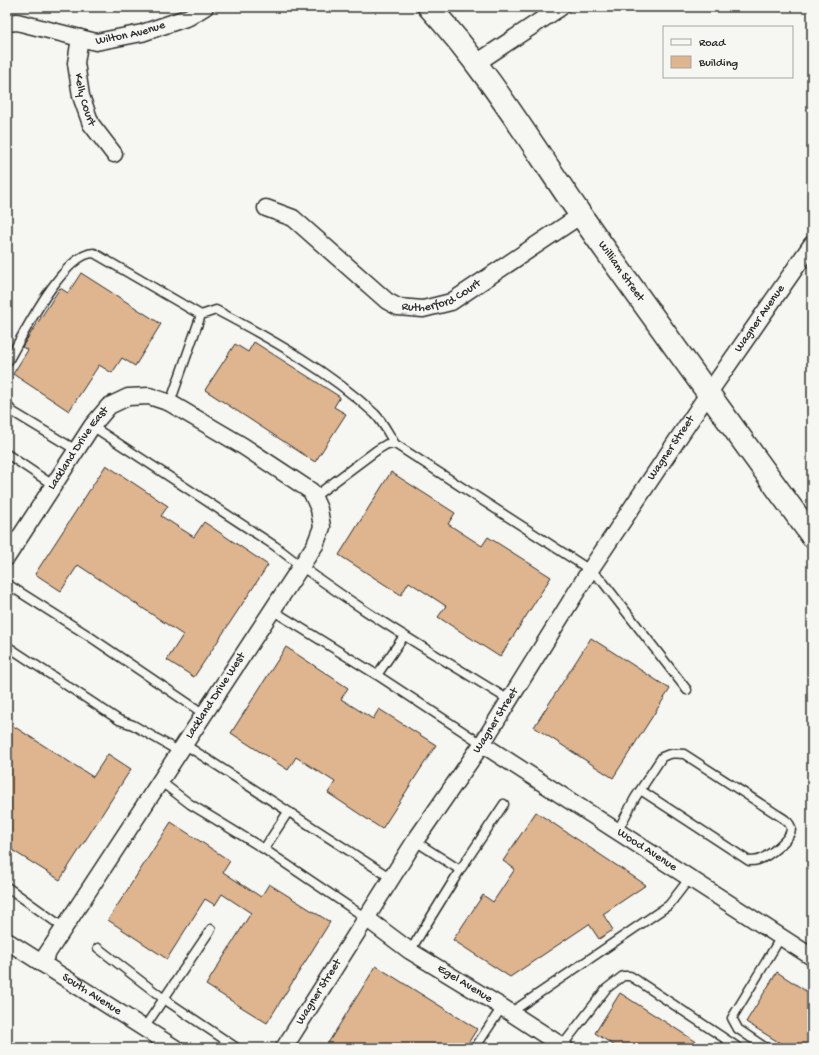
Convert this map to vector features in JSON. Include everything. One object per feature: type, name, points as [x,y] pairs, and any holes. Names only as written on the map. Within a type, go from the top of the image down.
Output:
[{"type":"main road","name":"William Street","points":[[429,7],[452,31],[708,394],[812,536]]},
{"type":"street","name":"Wilton Avenue","points":[[7,23],[17,22],[96,42],[142,33],[189,17],[205,7]]},
{"type":"street","points":[[475,64],[561,7]]},
{"type":"street","name":"Kelly Court","points":[[80,38],[76,63],[81,96],[91,124],[114,154]]},
{"type":"street","name":"Rutherford Court","points":[[266,208],[293,218],[387,301],[398,307],[423,309],[451,302],[581,215]]},
{"type":"street","name":"Wagner Avenue","points":[[708,394],[812,245]]},
{"type":"street","name":"Wagner Street","points":[[284,1048],[415,841],[482,744],[590,570],[708,394]]},
{"type":"street","name":"Lackland Drive East","points":[[7,556],[92,426],[109,406],[128,397],[149,396],[170,403],[243,446]]},
{"type":"street","name":"Lackland Drive West","points":[[41,963],[315,545],[322,526],[319,509],[311,491],[243,446]]},
{"type":"street","name":"Wood Avenue","points":[[482,744],[618,830],[689,878],[812,957]]},
{"type":"street","name":"Egel Avenue","points":[[366,918],[410,951],[563,1047]]},
{"type":"street","name":"South Avenue","points":[[7,941],[175,1048]]},
{"type":"lane","points":[[7,363],[38,309],[58,279],[77,258],[87,253],[94,253],[201,315],[216,310],[251,328],[326,376],[376,415],[396,444],[590,570],[603,582],[687,690]]},
{"type":"lane","points":[[170,403],[201,315]]},
{"type":"lane","points":[[7,405],[13,412],[76,450]]},
{"type":"lane","points":[[92,426],[275,546],[301,567],[404,636],[509,700]]},
{"type":"lane","points":[[314,497],[377,450],[387,444],[396,444]]},
{"type":"lane","points":[[7,454],[53,485]]},
{"type":"lane","points":[[7,584],[89,636],[204,714]]},
{"type":"lane","points":[[272,610],[377,675],[482,744]]},
{"type":"lane","points":[[377,675],[404,636]]},
{"type":"lane","points":[[7,646],[119,720],[182,748],[288,812],[391,878]]},
{"type":"lane","points":[[618,830],[635,798],[642,791],[662,758],[668,754],[684,754],[788,822],[791,828],[790,832],[783,844],[759,860],[749,861],[642,791]]},
{"type":"lane","points":[[160,781],[190,804],[264,850],[366,918]]},
{"type":"lane","points":[[410,951],[460,870],[504,804]]},
{"type":"lane","points":[[264,850],[288,812]]},
{"type":"lane","points":[[415,841],[460,870]]},
{"type":"lane","points":[[475,1048],[506,1010],[669,905],[689,878]]},
{"type":"lane","points":[[7,887],[64,928]]},
{"type":"lane","points":[[144,1028],[211,929]]},
{"type":"lane","points":[[766,1048],[738,1029],[732,1018],[781,937]]},
{"type":"lane","points":[[98,948],[164,999],[237,1048]]},
{"type":"lane","points":[[563,1047],[606,989],[623,976],[630,976],[739,1048]]},
{"type":"building","points":[[81,273],[161,324],[135,366],[122,358],[112,373],[99,365],[69,411],[13,374],[28,350],[22,347],[60,288],[68,293]]},
{"type":"building","points":[[254,342],[340,397],[334,407],[346,414],[315,462],[205,390],[235,344],[248,352]]},
{"type":"building","points":[[106,465],[168,506],[161,516],[194,537],[204,522],[268,565],[194,677],[167,660],[183,635],[78,565],[61,591],[35,574]]},
{"type":"building","points":[[391,472],[455,513],[448,524],[482,546],[488,537],[551,577],[500,657],[438,617],[446,606],[409,582],[401,595],[339,555]]},
{"type":"building","points":[[591,638],[670,689],[613,778],[534,727]]},
{"type":"building","points":[[286,647],[348,688],[341,699],[373,719],[379,709],[436,745],[382,829],[328,793],[335,782],[296,757],[288,770],[231,733]]},
{"type":"building","points":[[7,722],[93,777],[108,754],[131,769],[60,880],[7,847]]},
{"type":"building","points":[[536,812],[646,885],[603,914],[613,930],[599,939],[589,924],[510,977],[453,940],[483,895],[493,902],[515,869],[503,861]]},
{"type":"building","points":[[171,822],[230,861],[223,872],[261,897],[269,884],[330,922],[267,1023],[206,985],[251,913],[222,894],[215,905],[205,899],[167,959],[108,920]]},
{"type":"building","points":[[376,966],[477,1029],[465,1048],[325,1048]]},
{"type":"building","points":[[777,972],[812,995],[812,1048],[788,1048],[746,1022]]},
{"type":"building","points":[[620,993],[706,1048],[618,1048],[595,1033]]}]
